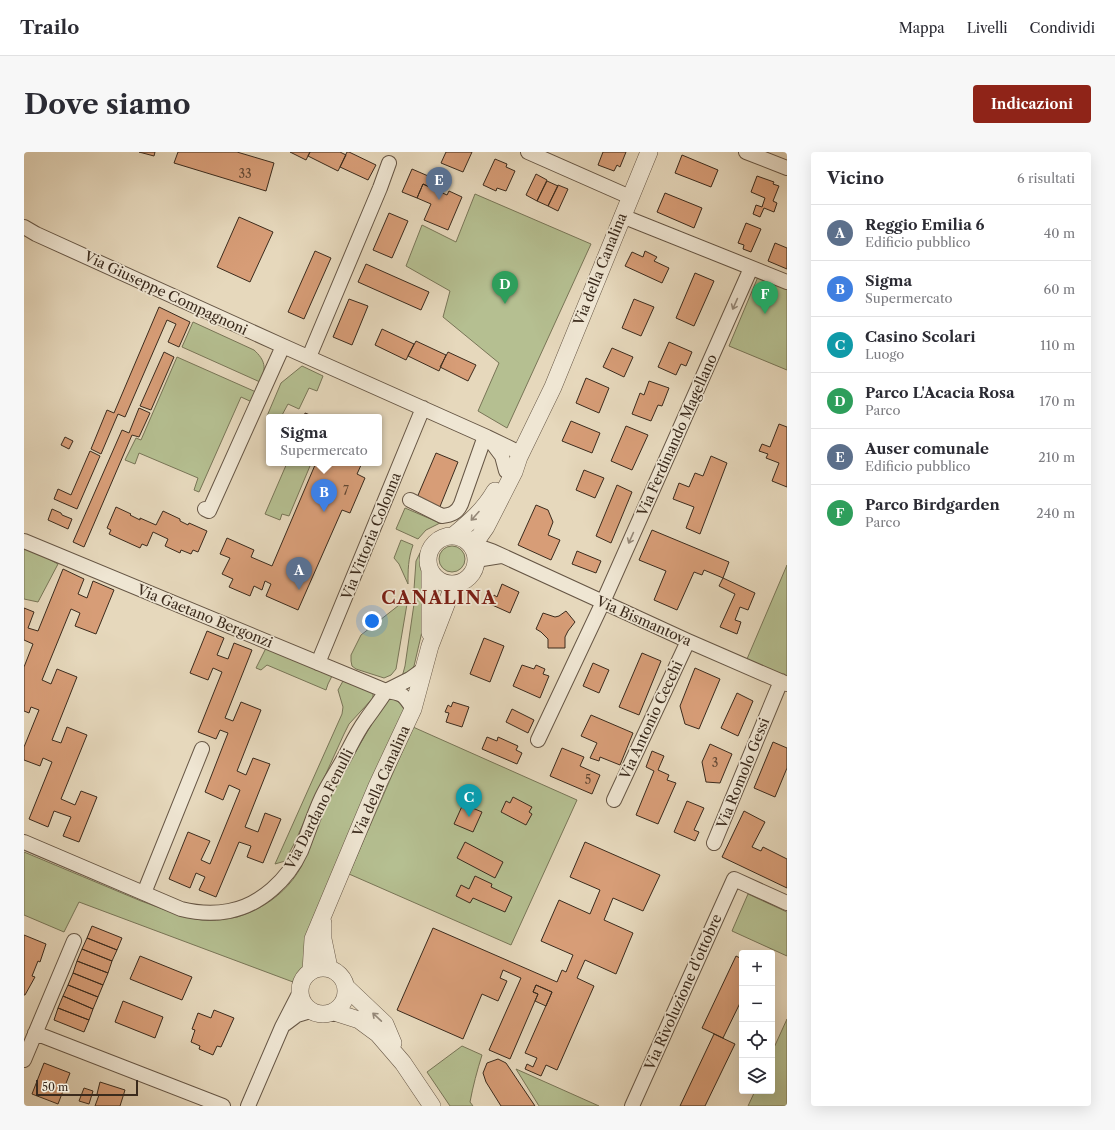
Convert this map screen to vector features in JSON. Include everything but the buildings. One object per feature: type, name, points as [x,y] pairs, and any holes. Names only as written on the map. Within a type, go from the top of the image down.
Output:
[{"type":"street","points":[[528,152],[630,197]]},
{"type":"street","name":"Via della Canalina","points":[[430,646],[430,572],[427,562],[431,547],[443,537],[453,536],[474,519],[491,497],[517,454],[552,387],[649,152]]},
{"type":"street","points":[[746,152],[787,168]]},
{"type":"street","points":[[309,357],[380,188],[389,163]]},
{"type":"street","points":[[622,216],[787,282]]},
{"type":"street","name":"Via Giuseppe Compagnoni","points":[[24,227],[36,234],[283,346],[486,436],[517,454]]},
{"type":"street","name":"Via Ferdinando Magellano","points":[[538,740],[603,602],[751,268]]},
{"type":"street","points":[[204,509],[209,511],[283,346]]},
{"type":"street","name":"Via Vittoria Colonna","points":[[318,663],[423,408]]},
{"type":"street","points":[[410,500],[442,516],[454,513],[461,504],[486,436]]},
{"type":"street","name":"Via Giuseppe Compagnoni","points":[[486,436],[502,456],[506,471]]},
{"type":"street","name":"Via della Canalina","points":[[469,543],[479,537],[486,527],[514,472],[517,454]]},
{"type":"street","points":[[430,572],[437,580],[447,584],[463,582],[471,575],[474,570],[476,560],[474,551],[469,543],[462,538],[453,536]]},
{"type":"street","name":"Via Gaetano Bergonzi","points":[[24,542],[386,691],[395,692],[404,696],[414,709]]},
{"type":"street","name":"Via Bismantova","points":[[469,543],[492,551],[688,641],[784,683]]},
{"type":"street","points":[[476,560],[501,556]]},
{"type":"street","name":"Via della Canalina","points":[[248,1106],[282,1027],[300,992],[301,984],[305,976],[311,971],[313,939],[377,786],[414,709],[430,646],[454,584]]},
{"type":"street","name":"Via Antonio Cecchi","points":[[614,800],[688,641]]},
{"type":"street","points":[[386,691],[424,669]]},
{"type":"street","name":"Via Romolo Gessi","points":[[714,843],[784,683]]},
{"type":"street","name":"Via Dardano Fenulli","points":[[24,842],[181,909],[194,912],[219,912],[230,911],[243,907],[255,901],[278,884],[290,868],[300,852],[322,797],[365,722],[386,691]]},
{"type":"street","points":[[144,893],[202,749]]},
{"type":"street","name":"Via Rivoluzione d'ottobre","points":[[632,1106],[734,879],[787,903]]},
{"type":"street","name":"Via della Canalina","points":[[324,913],[323,939],[329,968]]},
{"type":"street","points":[[24,1060],[74,941]]},
{"type":"street","points":[[300,992],[301,999],[305,1005],[310,1011],[318,1014],[334,1012],[340,1008],[344,1002],[347,995],[347,988],[341,975],[329,968],[319,968],[311,971]]},
{"type":"street","points":[[347,988],[385,1024],[403,1063]]},
{"type":"street","name":"Via della Canalina","points":[[282,1027],[297,1015],[310,1011]]},
{"type":"street","points":[[334,1012],[359,1020],[378,1034],[403,1063],[432,1106]]},
{"type":"street","points":[[35,1033],[203,1102],[223,1106]]},
{"type":"green space","points":[[475,194],[591,244],[507,428],[478,411],[499,363],[443,317],[450,291],[406,266],[422,225],[456,242]]},
{"type":"green space","points":[[760,272],[787,282],[787,370],[729,346]]},
{"type":"green space","points":[[193,322],[254,350],[261,357],[264,364],[264,372],[260,382],[182,347]]},
{"type":"green space","points":[[177,357],[256,392],[252,402],[241,397],[199,492],[194,490],[198,478],[139,453],[135,464],[125,460],[136,438],[141,440]]},
{"type":"green space","points":[[302,366],[323,376],[317,391],[309,388],[299,409],[288,404],[283,414],[268,414],[281,383]]},
{"type":"green space","points":[[286,466],[310,466],[289,516],[282,514],[280,520],[265,514]]},
{"type":"green space","points":[[405,508],[440,523],[426,530],[418,539],[396,529]]},
{"type":"green space","points":[[401,540],[413,545],[409,560],[408,584],[399,564],[394,558]]},
{"type":"green space","points":[[24,546],[58,564],[38,602],[24,599]]},
{"type":"green space","points":[[452,546],[461,550],[465,559],[461,568],[452,572],[443,568],[439,559],[443,550]]},
{"type":"green space","points":[[422,549],[421,556],[426,593],[414,589],[416,561]]},
{"type":"green space","points":[[787,565],[787,677],[747,659]]},
{"type":"green space","points":[[415,597],[425,601],[424,623],[414,666],[409,673],[402,677],[405,666]]},
{"type":"green space","points":[[408,598],[396,669],[391,675],[384,678],[356,669],[352,666],[351,655],[361,635]]},
{"type":"green space","points":[[266,648],[332,676],[326,690],[267,665],[261,670],[256,668]]},
{"type":"green space","points":[[343,681],[371,692],[373,694],[373,698],[349,724],[294,844],[285,861],[275,864],[342,714],[343,707],[338,690]]},
{"type":"green space","points":[[389,696],[412,710],[304,966],[293,982],[79,902],[64,932],[24,915],[24,852],[141,901],[194,919],[216,920],[231,918],[259,908],[283,891],[301,867],[333,792]]},
{"type":"green space","points":[[413,727],[577,800],[511,945],[349,874]]},
{"type":"green space","points":[[748,894],[787,912],[787,956],[775,950],[732,931]]},
{"type":"green space","points":[[787,1019],[787,1106],[748,1106],[754,1094],[775,1094],[775,1045]]},
{"type":"green space","points":[[462,1046],[482,1055],[470,1102],[473,1106],[450,1106],[427,1072]]},
{"type":"green space","points":[[516,1069],[599,1106],[539,1106]]},
{"type":"place","name":"Auser comunale","points":[[439,200]]},
{"type":"place","name":"Parco L'Acacia Rosa","points":[[505,304]]},
{"type":"place","name":"Parco Birdgarden","points":[[765,314]]},
{"type":"place","name":"Sigma","points":[[324,512]]},
{"type":"place","name":"Reggio Emilia 6","points":[[299,590]]},
{"type":"place","name":"Casino Scolari","points":[[469,817]]},
{"type":"district","name":"CANALINA","points":[[439,598]]}]
